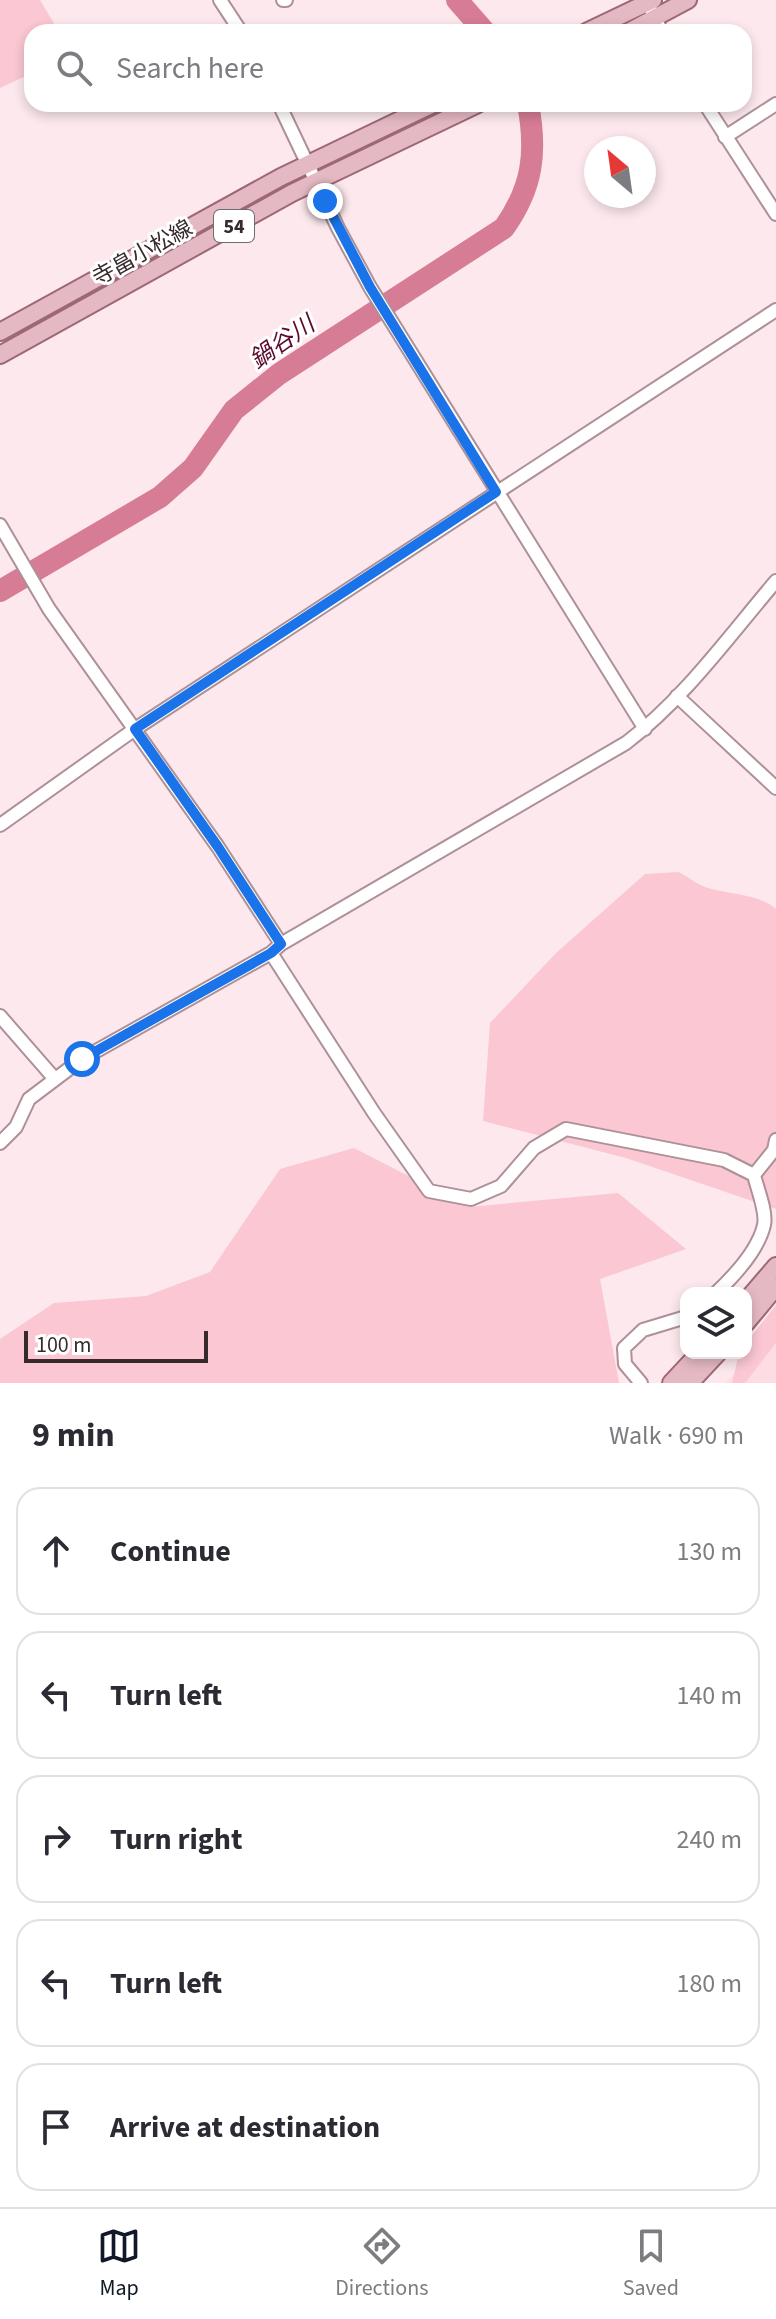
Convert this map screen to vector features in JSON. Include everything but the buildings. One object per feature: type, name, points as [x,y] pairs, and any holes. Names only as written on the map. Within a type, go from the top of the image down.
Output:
[{"type":"main road","points":[[660,24],[688,0]]},
{"type":"main road","points":[[603,24],[650,1]]},
{"type":"main road","name":"寺畠小松線","points":[[0,332],[307,164],[416,112]]},
{"type":"main road","name":"寺畠小松線","points":[[0,355],[316,182],[461,112]]},
{"type":"main road","points":[[752,1294],[776,1266]]},
{"type":"main road","points":[[752,1316],[776,1287]]},
{"type":"main road","points":[[671,1383],[693,1359]]},
{"type":"main road","points":[[690,1383],[712,1359]]},
{"type":"street","points":[[220,0],[236,24]]},
{"type":"street","points":[[650,1],[659,24]]},
{"type":"street","points":[[725,137],[776,104]]},
{"type":"street","points":[[283,112],[370,287],[645,729]]},
{"type":"street","points":[[710,112],[776,214]]},
{"type":"street","points":[[0,825],[135,729],[776,310]]},
{"type":"street","points":[[0,525],[49,609],[218,847],[374,1113],[429,1191],[471,1199],[491,1191],[501,1186],[534,1148],[566,1129],[724,1160],[754,1175]]},
{"type":"street","points":[[0,1143],[16,1127],[29,1099],[82,1059],[645,729],[776,581]]},
{"type":"street","points":[[677,696],[776,788]]},
{"type":"street","points":[[0,1016],[54,1078]]},
{"type":"street","points":[[754,1175],[774,1150],[776,1140]]},
{"type":"street","points":[[722,1287],[752,1251],[765,1223],[754,1175]]},
{"type":"street","points":[[641,1383],[625,1364],[624,1348],[643,1330],[680,1319]]},
{"type":"shaded area","points":[[0,0],[40,0],[54,24],[24,24],[24,77],[0,88]]},
{"type":"shaded area","points":[[679,872],[704,887],[752,897],[776,909],[776,1209],[626,1158],[483,1121],[490,1023],[556,953],[645,874]]},
{"type":"shaded area","points":[[354,1148],[469,1207],[618,1193],[686,1249],[600,1279],[619,1383],[0,1383],[0,1339],[54,1303],[146,1296],[210,1272],[280,1169]]},
{"type":"shaded area","points":[[776,1305],[776,1343],[745,1383],[732,1383],[738,1359],[752,1359],[752,1335]]},
{"type":"shaded area","points":[[776,1321],[776,1383],[725,1383],[748,1359],[752,1359]]},
{"type":"waterway","name":"鍋谷川","points":[[457,0],[478,24]]},
{"type":"waterway","name":"鍋谷川","points":[[0,591],[160,497],[193,468],[234,410],[279,374],[504,228],[527,183],[532,154],[529,112]]},
{"type":"route","points":[[82,1059],[271,953],[281,944],[135,729],[496,492],[370,287],[325,201]]}]
